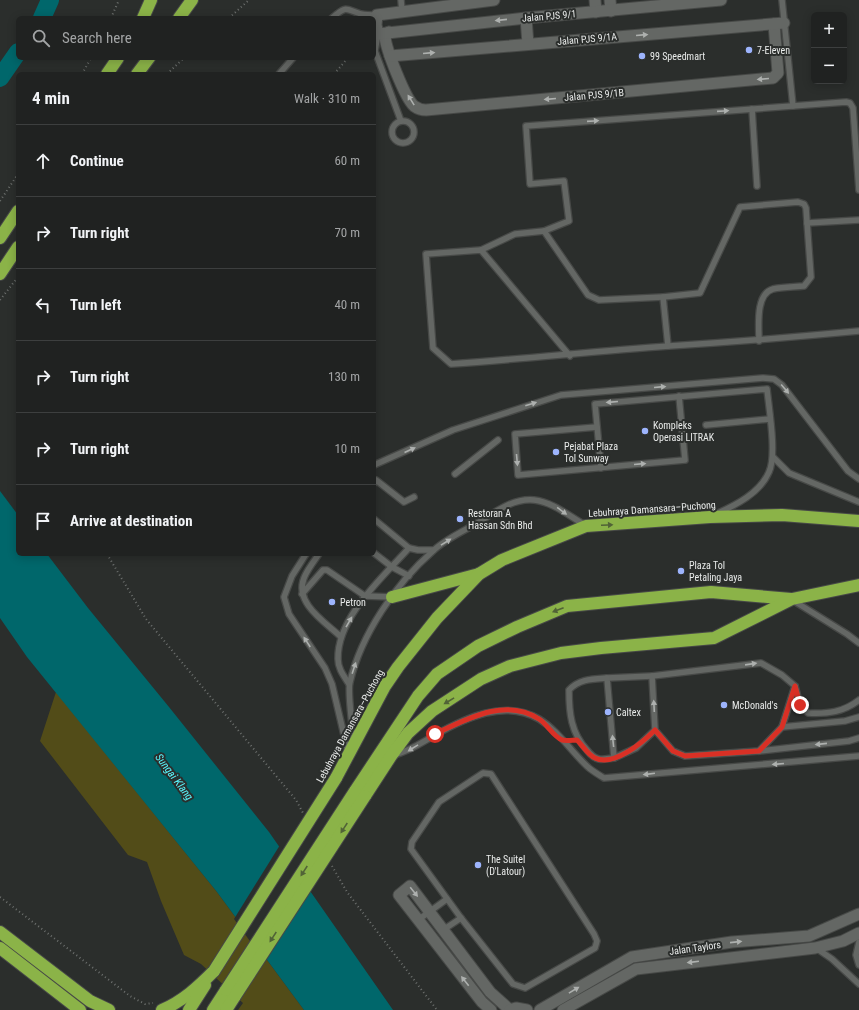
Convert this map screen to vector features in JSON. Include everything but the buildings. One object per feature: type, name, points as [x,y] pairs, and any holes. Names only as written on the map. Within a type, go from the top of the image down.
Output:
[{"type":"highway","points":[[144,16],[151,0]]},
{"type":"highway","points":[[180,16],[192,0]]},
{"type":"highway","points":[[108,72],[117,60]]},
{"type":"highway","points":[[138,72],[148,60]]},
{"type":"highway","points":[[0,238],[16,214]]},
{"type":"highway","points":[[0,274],[16,250]]},
{"type":"highway","name":"Lebuhraya Damansara–Puchong","points":[[189,1010],[336,778],[385,686],[398,667],[437,618],[479,574],[507,557],[586,526],[710,516],[782,515],[859,521]]},
{"type":"highway","points":[[392,597],[479,574]]},
{"type":"highway","points":[[360,793],[408,733],[432,712],[482,680],[510,666],[534,659],[574,651],[714,638],[792,599],[859,585]]},
{"type":"highway","points":[[213,1010],[230,993],[360,793],[418,696],[437,674],[478,646],[517,626],[567,606],[711,592],[792,599]]},
{"type":"highway","points":[[0,932],[90,1001],[108,1010]]},
{"type":"highway","points":[[0,948],[80,1010]]},
{"type":"highway","points":[[161,1006],[175,1004],[194,990],[214,971]]},
{"type":"highway","points":[[226,1010],[230,993]]},
{"type":"street","points":[[378,34],[376,25],[377,16],[402,11],[494,0]]},
{"type":"street","points":[[595,0],[596,12]]},
{"type":"street","name":"Jalan PJS 9/1","points":[[378,34],[596,12],[610,5],[721,0]]},
{"type":"street","points":[[526,18],[528,44]]},
{"type":"street","name":"Jalan PJS 9/1A","points":[[390,56],[779,23]]},
{"type":"street","name":"Jalan PJS 9/1B","points":[[389,32],[385,37],[386,44],[413,105],[420,110],[438,110],[773,78],[778,73],[779,23]]},
{"type":"street","points":[[491,1010],[482,1002],[399,895],[404,890],[410,886],[490,992],[510,1010],[516,1008],[527,1010]]},
{"type":"street","name":"Jalan Taylors","points":[[540,1010],[632,957],[732,942],[809,936],[859,914]]},
{"type":"street","name":"Jalan Taylors","points":[[563,1010],[636,969],[816,948],[843,941],[859,933]]},
{"type":"lane","points":[[401,0],[402,11]]},
{"type":"lane","points":[[782,0],[779,23],[792,106]]},
{"type":"lane","points":[[334,16],[342,10],[353,9],[360,14],[377,16]]},
{"type":"lane","points":[[376,45],[378,34]]},
{"type":"lane","points":[[376,54],[401,121]]},
{"type":"lane","points":[[281,72],[290,60]]},
{"type":"lane","points":[[859,190],[853,108],[850,103],[846,102],[526,126],[530,184],[564,181],[569,221],[544,231],[515,234],[481,250],[426,254],[434,348],[451,364],[570,356],[668,346],[759,341],[859,331]]},
{"type":"lane","points":[[752,109],[757,186]]},
{"type":"lane","points":[[401,121],[409,122],[414,127],[412,138],[407,142],[396,140],[392,134],[393,127],[401,121]]},
{"type":"lane","points":[[544,231],[588,295],[598,300],[663,297],[700,293],[740,207],[798,202],[804,204],[806,208],[811,277],[804,286],[772,290],[766,294],[759,309],[759,341]]},
{"type":"lane","points":[[807,223],[859,220]]},
{"type":"lane","points":[[481,250],[570,356]]},
{"type":"lane","points":[[663,297],[668,346]]},
{"type":"lane","points":[[376,464],[453,430],[561,395],[763,378],[774,379],[782,385],[848,471],[859,479]]},
{"type":"lane","points":[[601,468],[595,404],[767,389],[773,457],[769,472],[759,486],[739,504],[710,516]]},
{"type":"lane","points":[[598,427],[515,434],[518,475],[685,460],[679,396]]},
{"type":"lane","points":[[706,425],[770,419]]},
{"type":"lane","points":[[455,474],[498,440]]},
{"type":"lane","points":[[773,457],[789,473],[859,502]]},
{"type":"lane","points":[[376,480],[404,502],[414,496]]},
{"type":"lane","points":[[351,752],[353,721],[349,684],[360,650],[392,597],[408,576],[433,550],[505,506],[521,500],[534,500],[556,507],[586,526]]},
{"type":"lane","points":[[376,521],[409,548],[418,550],[433,550]]},
{"type":"lane","points":[[349,684],[339,668],[338,660],[341,637],[365,596],[409,548]]},
{"type":"lane","points":[[376,555],[392,567],[408,576]]},
{"type":"lane","points":[[305,556],[292,576],[284,597],[289,614],[325,668],[332,684],[351,752]]},
{"type":"lane","points":[[318,556],[304,578],[302,594],[308,606],[341,637]]},
{"type":"lane","points":[[302,594],[324,570],[327,570],[365,596],[392,597]]},
{"type":"lane","points":[[792,599],[848,634],[859,643]]},
{"type":"lane","points":[[655,730],[636,748],[614,758],[601,760],[595,758],[577,740],[571,721],[569,690],[579,682],[607,678],[652,676],[761,663],[782,675],[795,686],[800,705],[808,714],[825,714],[848,708],[859,700]]},
{"type":"lane","points":[[652,676],[655,730],[673,751],[685,756],[759,751],[849,741],[859,738]]},
{"type":"lane","points":[[607,678],[614,758]]},
{"type":"lane","points":[[759,751],[782,727],[795,686]]},
{"type":"lane","points":[[391,756],[408,752],[435,734],[472,717],[499,710],[521,710],[539,719],[589,768],[604,778],[859,756]]},
{"type":"lane","points":[[782,727],[845,721],[859,717]]},
{"type":"lane","points":[[562,740],[577,740]]},
{"type":"lane","points":[[483,773],[491,774],[594,934],[596,940],[595,948],[525,988],[518,987],[513,984],[447,899],[412,849],[412,842],[439,802],[483,773]]},
{"type":"lane","points":[[418,920],[447,899]]},
{"type":"lane","points":[[443,930],[461,918]]},
{"type":"lane","points":[[859,942],[856,955],[859,964]]},
{"type":"lane","points":[[816,948],[832,959],[859,984]]},
{"type":"path","points":[[112,16],[119,0]]},
{"type":"path","points":[[231,16],[249,0]]},
{"type":"path","points":[[83,72],[90,60]]},
{"type":"path","points":[[169,72],[182,60]]},
{"type":"path","points":[[336,72],[346,60]]},
{"type":"path","points":[[0,201],[16,177]]},
{"type":"path","points":[[0,300],[16,280]]},
{"type":"path","points":[[107,556],[146,619],[296,800],[306,820]]},
{"type":"path","points":[[332,866],[347,892],[437,1010]]},
{"type":"path","points":[[0,897],[130,996],[145,1004],[161,1006]]},
{"type":"shaded area","points":[[56,692],[217,892],[304,1010],[238,1010],[243,1003],[201,964],[184,955],[161,901],[147,862],[128,855],[40,741]]},
{"type":"water","name":"Sungai Klang","points":[[0,491],[16,512],[16,556],[49,556],[88,608],[269,832],[393,1010],[304,1010],[217,892],[27,657],[0,618]]},
{"type":"pier","points":[[280,845],[311,888],[265,962],[234,919]]},
{"type":"waterway","points":[[43,16],[50,0]]},
{"type":"waterway","points":[[0,78],[16,55]]},
{"type":"place","name":"7-Eleven","points":[[749,50]]},
{"type":"place","name":"99 Speedmart","points":[[642,56]]},
{"type":"place","name":"Kompleks Operasi LITRAK","points":[[645,431]]},
{"type":"place","name":"Pejabat Plaza Tol Sunway","points":[[556,452]]},
{"type":"place","name":"Restoran A Hassan Sdn Bhd","points":[[460,519]]},
{"type":"place","name":"Plaza Tol Petaling Jaya","points":[[681,571]]},
{"type":"place","name":"Petron","points":[[332,602]]},
{"type":"place","name":"McDonald's","points":[[724,705]]},
{"type":"place","name":"Caltex","points":[[608,712]]},
{"type":"place","name":"The Suitel (D'Latour)","points":[[478,865]]},
{"type":"route","points":[[435,734],[472,717],[499,710],[521,710],[539,719],[562,740],[577,740],[591,755],[601,760],[614,758],[636,748],[655,730],[673,751],[685,756],[759,751],[782,727],[789,709],[795,686],[800,705]]}]
